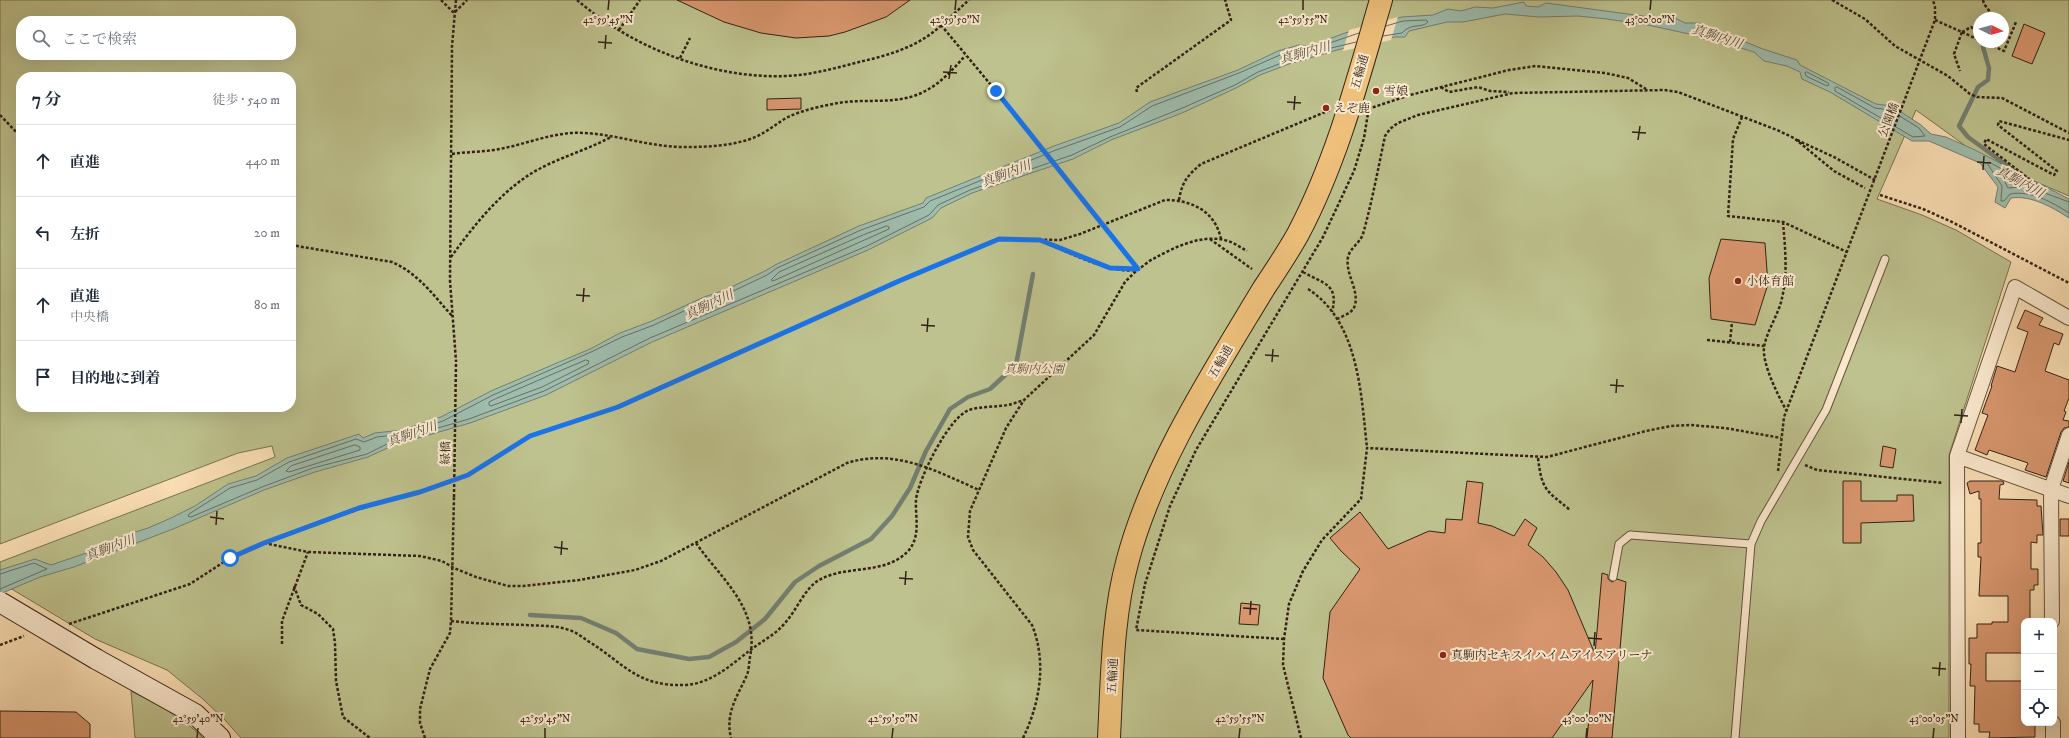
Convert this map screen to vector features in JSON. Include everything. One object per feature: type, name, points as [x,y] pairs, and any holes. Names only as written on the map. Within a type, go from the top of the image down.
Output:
[{"type":"main road","name":"五輪通","points":[[1109,738],[1115,627],[1128,560],[1152,487],[1178,436],[1212,376],[1298,234],[1330,162],[1363,104],[1381,0]]},
{"type":"street","points":[[1958,738],[1957,456],[2015,287],[2069,318]]},
{"type":"street","points":[[2052,618],[2051,489],[2069,435]]},
{"type":"street","points":[[1957,456],[2069,496]]},
{"type":"street","points":[[0,602],[195,714],[220,738]]},
{"type":"street","points":[[2053,726],[2053,738]]},
{"type":"lane","points":[[1735,738],[1751,544],[1761,521],[1826,410],[1885,259]]},
{"type":"lane","points":[[1613,577],[1618,544],[1630,535],[1751,544]]},
{"type":"path","points":[[441,0],[454,13],[467,0]]},
{"type":"path","name":"緑橋","points":[[425,738],[420,723],[420,708],[430,669],[450,633],[454,568],[456,361],[450,258],[452,46],[456,0]]},
{"type":"path","points":[[577,0],[619,30],[645,44],[680,58],[736,72],[770,75],[806,74],[861,62],[902,50],[919,41],[941,25],[969,0]]},
{"type":"path","points":[[619,30],[640,0]]},
{"type":"path","points":[[1137,92],[1136,88],[1231,20],[1225,0]]},
{"type":"path","points":[[1832,0],[1865,19],[1895,46],[1948,76],[1970,94],[1977,97],[2002,98],[2069,133]]},
{"type":"path","points":[[1933,0],[1935,7],[1935,20],[1973,37]]},
{"type":"path","points":[[1983,0],[1984,4],[1990,12]]},
{"type":"path","name":"公園橋","points":[[1777,474],[1786,410],[1916,74],[1935,20]]},
{"type":"path","points":[[2009,39],[2016,22]]},
{"type":"path","points":[[941,25],[965,56],[996,91],[1138,269]]},
{"type":"path","points":[[1960,71],[1954,54],[1962,32],[1971,27],[1973,28]]},
{"type":"path","points":[[680,58],[690,38]]},
{"type":"path","points":[[1996,48],[2004,51],[2005,48]]},
{"type":"path","points":[[452,154],[494,150],[569,133],[611,136],[659,145],[686,147],[708,146],[747,140],[772,129],[787,118],[821,106],[840,102],[889,100],[918,94],[928,90],[951,72],[965,56]]},
{"type":"path","points":[[1284,639],[1136,630],[1145,584],[1170,506],[1196,450],[1323,238],[1354,171],[1364,138],[1363,104],[1410,95],[1509,70],[1536,66],[1628,78],[1647,89]]},
{"type":"path","points":[[1440,87],[1449,92],[1478,87],[1490,91],[1513,93],[1647,89],[1678,92],[1794,138],[1834,157],[1875,180]]},
{"type":"path","points":[[1337,319],[1351,312],[1355,306],[1356,297],[1348,266],[1348,257],[1362,236],[1386,136],[1390,129],[1398,123],[1418,115],[1513,93]]},
{"type":"path","points":[[1179,200],[1181,186],[1189,174],[1201,164],[1331,109]]},
{"type":"path","points":[[0,115],[16,132]]},
{"type":"path","points":[[1742,117],[1733,139],[1728,216],[1783,222],[1846,252]]},
{"type":"path","points":[[2042,189],[1984,144],[1986,140],[2054,175],[2057,171],[1998,125],[2000,121],[2069,140]]},
{"type":"path","points":[[450,258],[469,233],[500,198],[540,169],[561,158],[593,147],[611,136]]},
{"type":"path","points":[[1794,138],[1834,171],[1865,188]]},
{"type":"path","points":[[1880,195],[1923,209],[1952,222],[2069,283]]},
{"type":"path","points":[[67,624],[190,584],[230,558],[264,543],[359,508],[420,492],[468,475],[530,436],[618,407],[899,281],[999,239],[1060,240],[1074,236],[1165,200],[1179,200],[1200,207],[1211,216],[1219,230],[1221,239]]},
{"type":"path","points":[[1783,222],[1786,258],[1784,287],[1782,300],[1764,346],[1764,356],[1777,393],[1786,410]]},
{"type":"path","points":[[1210,239],[1252,269]]},
{"type":"path","points":[[1023,738],[1030,723],[1036,701],[1041,655],[1032,625],[973,550],[968,536],[970,511],[1006,428],[1024,400],[1094,335],[1126,282],[1138,269],[1178,246],[1210,239],[1230,241],[1247,251]]},
{"type":"path","points":[[1040,240],[1110,268],[1138,269]]},
{"type":"path","points":[[296,246],[392,262],[417,276],[454,318]]},
{"type":"path","points":[[1303,272],[1329,287],[1334,292],[1335,299],[1332,312]]},
{"type":"path","points":[[1301,738],[1284,665],[1284,639],[1289,604],[1303,571],[1322,540],[1361,499],[1367,448],[1356,372],[1350,345],[1337,319],[1322,298],[1308,289]]},
{"type":"path","points":[[1730,342],[1732,322]]},
{"type":"path","points":[[1707,340],[1764,346]]},
{"type":"path","points":[[451,621],[558,627],[570,630],[601,649],[633,674],[644,679],[674,685],[697,683],[716,675],[784,624],[816,582],[830,576],[892,563],[909,550],[917,531],[916,501],[918,488],[938,445],[963,413],[971,409],[1001,406],[1024,400]]},
{"type":"path","points":[[1367,448],[1538,458],[1568,453],[1646,430],[1671,426],[1691,425],[1725,428],[1781,438]]},
{"type":"path","points":[[1780,451],[1784,453]]},
{"type":"path","points":[[264,543],[308,552],[420,556],[442,561],[454,568],[492,583],[523,586],[580,580],[635,570],[661,561],[847,463],[862,458],[877,457],[913,461],[979,490]]},
{"type":"path","points":[[1538,458],[1542,483],[1545,489],[1570,510]]},
{"type":"path","points":[[1803,464],[1817,470],[1957,484]]},
{"type":"path","points":[[696,543],[715,569],[735,590],[745,608],[750,622],[752,649],[747,673],[729,713],[728,728],[731,738]]},
{"type":"path","points":[[282,644],[282,621],[308,552]]},
{"type":"path","points":[[294,586],[301,605],[318,614],[333,629],[336,681],[343,717],[370,738]]},
{"type":"path","points":[[0,645],[30,635]]},
{"type":"green space","name":"真駒内公園","points":[[0,0],[2069,0],[2069,196],[1985,160],[1916,110],[1877,199],[1922,215],[1956,230],[2011,262],[1949,455],[1949,738],[241,738],[204,700],[167,670],[95,639],[0,582],[0,562],[275,457],[272,446],[238,453],[0,544]]},
{"type":"green space","points":[[131,691],[178,717],[203,738],[135,738]]},
{"type":"water","name":"真駒内川","points":[[1524,2],[1526,6],[1538,7],[1546,3],[1665,19],[1673,17],[1685,23],[1698,23],[1763,49],[1797,60],[1800,65],[1876,104],[1892,106],[1921,125],[1931,134],[1946,137],[1975,150],[2069,199],[2069,218],[2048,206],[2026,198],[2011,198],[2005,208],[1995,202],[1998,187],[1980,163],[1929,141],[1912,141],[1830,92],[1802,79],[1800,72],[1787,66],[1764,61],[1754,52],[1723,41],[1704,39],[1698,36],[1648,25],[1578,16],[1539,17],[1505,14],[1463,22],[1447,22],[1409,31],[1405,37],[1395,37],[1337,50],[1289,64],[1260,75],[1182,113],[1111,140],[1073,159],[972,193],[941,208],[932,218],[868,250],[652,342],[546,395],[470,423],[394,445],[368,457],[315,472],[264,490],[173,529],[74,567],[40,577],[0,594],[0,570],[35,559],[51,565],[104,547],[117,538],[148,528],[171,518],[195,506],[228,484],[256,476],[287,458],[359,434],[363,438],[375,433],[402,430],[441,417],[491,391],[590,349],[620,333],[652,321],[704,297],[725,290],[859,226],[923,203],[926,198],[1054,146],[1119,123],[1150,102],[1238,70],[1278,51],[1299,45],[1310,46],[1345,33],[1402,17],[1433,15],[1448,9],[1461,11],[1475,7],[1493,8]]},
{"type":"pier","points":[[1398,17],[1391,40],[1343,51],[1349,30]]},
{"type":"building","points":[[677,0],[910,0],[886,17],[845,32],[829,36],[796,38],[761,33],[724,22]]},
{"type":"building","points":[[2024,24],[2045,33],[2032,64],[2012,56]]},
{"type":"building","points":[[801,98],[801,109],[767,110],[767,99]]},
{"type":"building","name":"小体育館","points":[[1721,239],[1765,243],[1768,284],[1755,325],[1711,319],[1709,278]]},
{"type":"building","points":[[2025,310],[2043,318],[2039,325],[2063,334],[2059,345],[2054,343],[2045,371],[2069,380],[2069,398],[2064,411],[2066,412],[2063,420],[2069,421],[2069,427],[2064,428],[2061,432],[2046,477],[2025,470],[2028,463],[1989,450],[1987,455],[1975,450],[1988,415],[1982,413],[1992,386],[1997,366],[2015,372],[2028,332],[2017,328]]},
{"type":"building","points":[[1883,446],[1896,449],[1893,468],[1880,466]]},
{"type":"building","points":[[2069,462],[2069,483],[2063,481]]},
{"type":"building","points":[[1467,481],[1483,483],[1478,523],[1492,526],[1514,536],[1525,519],[1537,528],[1528,545],[1543,557],[1556,572],[1568,590],[1595,654],[1602,573],[1608,575],[1608,579],[1612,582],[1617,579],[1626,582],[1612,738],[1587,738],[1593,680],[1552,738],[1351,738],[1348,735],[1323,678],[1330,612],[1360,569],[1330,538],[1360,512],[1388,549],[1429,531],[1445,533],[1446,519],[1462,520]]},
{"type":"building","points":[[1843,481],[1861,481],[1861,501],[1897,501],[1897,495],[1913,495],[1914,521],[1861,523],[1861,543],[1843,543]]},
{"type":"building","points":[[1970,481],[2003,481],[2004,484],[2000,485],[1999,499],[2037,500],[2037,506],[2041,506],[2043,535],[2037,535],[2037,543],[2031,542],[2031,569],[2038,569],[2038,585],[2034,585],[2034,590],[2030,590],[2030,618],[2021,618],[2021,653],[1986,653],[1986,681],[2021,681],[2021,726],[2035,726],[2035,737],[1989,738],[1990,732],[1979,732],[1979,724],[1974,724],[1975,686],[1970,686],[1971,664],[1969,664],[1969,638],[1977,638],[1977,624],[2008,622],[2008,596],[1979,596],[1981,557],[1978,557],[1978,543],[1981,543],[1981,499],[1979,499],[1979,491],[1970,494],[1967,483]]},
{"type":"building","points":[[2060,519],[2069,519],[2069,536],[2060,536]]},
{"type":"building","points":[[1241,603],[1260,605],[1258,625],[1239,624]]},
{"type":"building","points":[[0,711],[76,712],[90,724],[90,738],[0,738]]},
{"type":"waterway","name":"真駒内川","points":[[1983,48],[1989,68],[1988,80],[1978,87],[1959,126],[1968,137],[2016,172]]},
{"type":"waterway","points":[[530,615],[581,618],[616,633],[637,649],[689,659],[709,657],[736,642],[765,619],[795,582],[819,566],[871,539],[892,516],[910,488],[926,451],[950,409],[968,397],[990,389],[1016,365],[1033,274]]},
{"type":"place","name":"雪娘","points":[[1376,91]]},
{"type":"place","name":"えぞ鹿","points":[[1326,108]]},
{"type":"place","name":"小体育館","points":[[1738,281]]},
{"type":"place","name":"真駒内セキスイハイムアイスアリーナ","points":[[1443,655]]},
{"type":"route","points":[[230,558],[264,543],[359,508],[420,492],[468,475],[530,436],[551,427],[592,417],[618,407],[899,281],[999,239],[1040,240],[1070,254],[1110,268],[1138,269],[996,91]]}]
